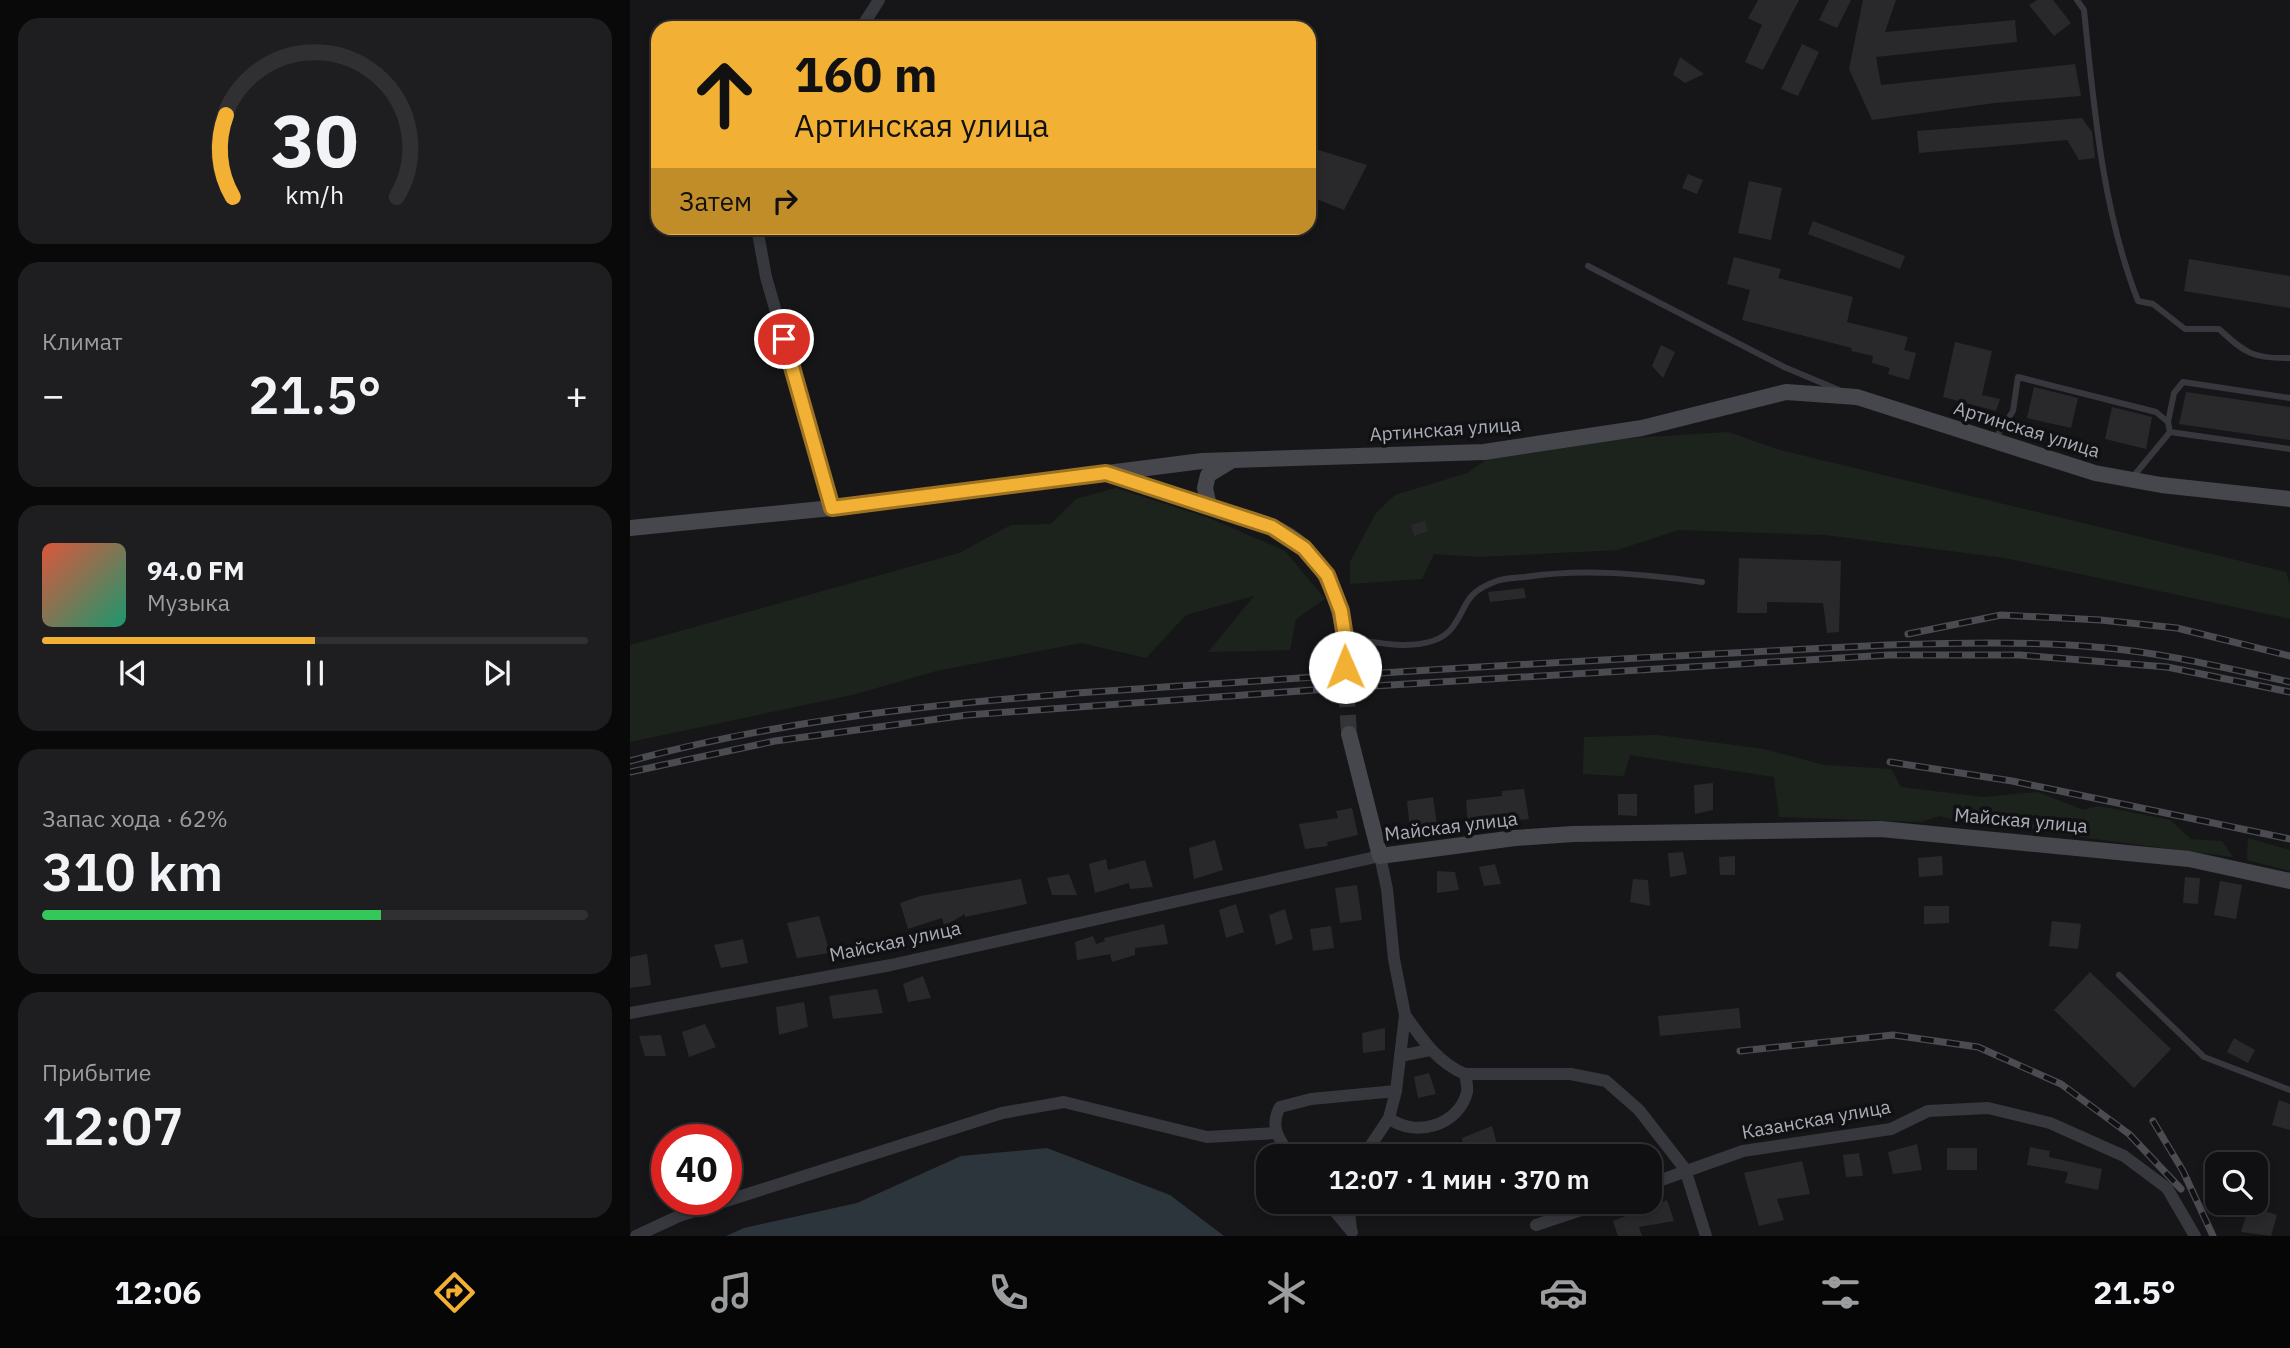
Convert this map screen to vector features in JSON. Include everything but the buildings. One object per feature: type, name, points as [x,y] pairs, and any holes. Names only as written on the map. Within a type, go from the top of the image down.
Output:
[{"type":"street","points":[[866,21],[879,0]]},
{"type":"street","points":[[758,235],[766,277],[832,508]]},
{"type":"street","name":"Артинская улица","points":[[630,528],[832,508],[1106,473],[1233,460],[1484,452],[1642,428],[1787,392],[1857,397],[2095,473],[2130,480],[2290,499]]},
{"type":"street","points":[[1209,506],[1205,488],[1208,475],[1233,460]]},
{"type":"street","points":[[1106,473],[1272,527],[1304,548],[1327,575],[1341,611],[1345,637],[1345,667]]},
{"type":"street","points":[[1349,734],[1387,889],[1394,959],[1405,1015],[1396,1091],[1389,1118],[1372,1144]]},
{"type":"street","name":"Майская улица","points":[[630,1013],[891,965],[1380,856],[1515,838],[1573,834],[1881,829],[2189,859],[2290,881]]},
{"type":"street","points":[[1405,1015],[1430,1049],[1452,1069],[1465,1074],[1571,1074],[1606,1082],[1639,1110],[1685,1169],[1706,1236]]},
{"type":"street","points":[[1401,1056],[1430,1049]]},
{"type":"street","points":[[1389,1118],[1401,1127],[1428,1128],[1454,1115],[1467,1092],[1465,1074]]},
{"type":"street","points":[[1282,1144],[1275,1133],[1275,1116],[1280,1107],[1290,1103],[1396,1091]]},
{"type":"street","points":[[636,1236],[680,1216],[1002,1113],[1064,1102],[1207,1137],[1275,1133]]},
{"type":"street","name":"Казанская улица","points":[[1662,1179],[1743,1151],[1891,1129],[1928,1111],[1988,1108],[2050,1123],[2124,1156],[2167,1188],[2195,1236]]},
{"type":"street","points":[[1337,1214],[1353,1234]]},
{"type":"street","points":[[1350,1214],[1353,1234]]},
{"type":"street","points":[[1536,1225],[1569,1214]]},
{"type":"lane","points":[[2077,0],[2084,10],[2096,122],[2118,236],[2138,301],[2153,304],[2185,329],[2218,329],[2245,352],[2290,358]]},
{"type":"lane","points":[[1588,266],[1784,367],[1857,397]]},
{"type":"lane","points":[[1994,441],[2013,411],[2018,377],[2156,412],[2168,422]]},
{"type":"lane","points":[[2171,432],[2168,422],[2174,393],[2183,382],[2290,398]]},
{"type":"lane","points":[[2171,432],[2290,449]]},
{"type":"lane","points":[[2130,480],[2171,432]]},
{"type":"lane","points":[[1345,637],[1383,645],[1437,641],[1453,627],[1471,594],[1495,581],[1559,572],[1622,572],[1702,582]]},
{"type":"lane","points":[[2119,975],[2204,1058],[2290,1090]]},
{"type":"shaded area","points":[[1728,432],[1780,450],[2286,572],[2290,584],[2290,619],[2005,558],[1825,535],[1679,530],[1617,550],[1479,557],[1434,554],[1422,579],[1350,584],[1350,562],[1376,513],[1395,495],[1467,473],[1493,455],[1616,439]]},
{"type":"shaded area","points":[[1116,488],[1209,518],[1285,551],[1325,599],[1296,619],[1290,650],[1208,652],[1254,596],[1186,615],[1146,658],[1081,643],[936,671],[852,695],[630,742],[630,645],[959,553],[1011,525],[1051,524],[1076,499]]},
{"type":"shaded area","points":[[1658,735],[1764,749],[1824,765],[1891,769],[1901,787],[1983,797],[2038,792],[2083,810],[2099,806],[2170,820],[2191,839],[2222,841],[2233,857],[2049,833],[2005,821],[1987,828],[1939,816],[1921,822],[1779,817],[1774,777],[1630,755],[1624,776],[1583,774],[1584,737]]},
{"type":"shaded area","points":[[2248,838],[2290,850],[2290,871],[2247,860]]},
{"type":"shaded area","points":[[1047,1148],[1170,1195],[1224,1236],[726,1236],[744,1228],[857,1203],[961,1156]]},
{"type":"tunnel","points":[[1345,667],[1349,734]]},
{"type":"railway","points":[[1908,634],[2001,615],[2101,620],[2177,628],[2290,656]]},
{"type":"railway","points":[[630,761],[777,728],[851,716],[1001,699],[1392,672],[1887,645],[2017,643],[2120,649],[2290,682]]},
{"type":"railway","points":[[630,772],[775,741],[967,715],[1341,688],[1889,655],[2020,655],[2167,667],[2290,692]]},
{"type":"railway","points":[[1890,762],[2012,781],[2290,839]]},
{"type":"railway","points":[[1740,1051],[1893,1035],[1978,1047],[2061,1084],[2129,1134],[2181,1189]]},
{"type":"railway","points":[[2153,1121],[2183,1171],[2213,1236]]},
{"type":"route","points":[[784,339],[815,440],[832,508],[1106,473],[1272,527],[1304,548],[1327,575],[1341,611],[1345,637],[1345,667]]}]
